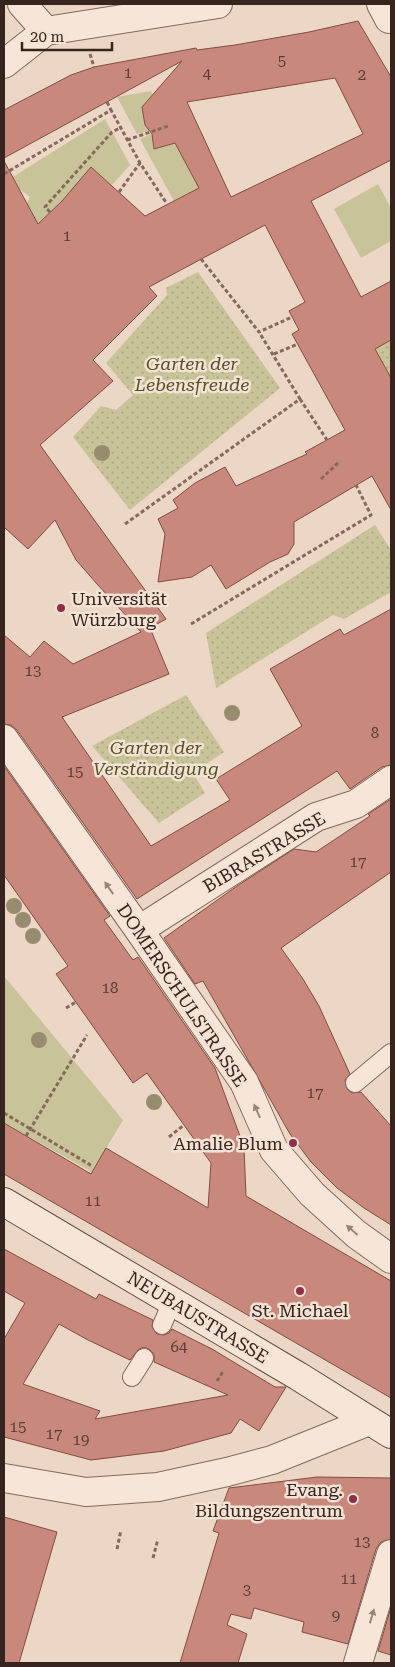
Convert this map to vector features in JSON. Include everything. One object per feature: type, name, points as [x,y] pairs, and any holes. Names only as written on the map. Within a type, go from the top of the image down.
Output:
[{"type":"street","points":[[22,4],[46,31]]},
{"type":"street","points":[[4,64],[46,31],[218,4]]},
{"type":"street","name":"DOMERSCHULSTRASSE","points":[[4,739],[244,1082],[274,1150],[312,1194],[356,1234],[391,1259]]},
{"type":"street","name":"BIBRASTRASSE","points":[[139,930],[316,817],[356,804],[391,780]]},
{"type":"street","name":"NEUBAUSTRASSE","points":[[4,1202],[167,1313],[298,1376],[384,1426]]},
{"type":"street","points":[[4,1478],[86,1492],[158,1487],[272,1460],[384,1426]]},
{"type":"street","points":[[358,1663],[391,1554]]},
{"type":"lane","points":[[355,1083],[391,1053]]},
{"type":"lane","points":[[132,1377],[144,1358]]},
{"type":"path","points":[[107,102],[140,163],[167,204]]},
{"type":"path","points":[[4,174],[111,110]]},
{"type":"path","points":[[127,140],[168,126]]},
{"type":"path","points":[[50,212],[45,207],[112,132],[120,128]]},
{"type":"path","points":[[119,192],[140,163]]},
{"type":"path","points":[[201,259],[259,332],[327,440]]},
{"type":"path","points":[[259,332],[292,317]]},
{"type":"path","points":[[274,354],[298,344]]},
{"type":"path","points":[[125,524],[300,399]]},
{"type":"path","points":[[321,478],[340,461]]},
{"type":"path","points":[[191,624],[371,515],[356,485]]},
{"type":"path","points":[[66,1008],[76,1002]]},
{"type":"path","points":[[26,1136],[87,1035]]},
{"type":"path","points":[[4,1113],[92,1166]]},
{"type":"path","points":[[169,1137],[184,1125]]},
{"type":"path","points":[[217,1382],[224,1370]]},
{"type":"path","points":[[117,1549],[121,1530]]},
{"type":"path","points":[[153,1558],[158,1538]]},
{"type":"green space","points":[[151,91],[165,118],[147,115],[144,120],[145,125],[152,130],[137,134],[117,97]]},
{"type":"green space","points":[[105,119],[130,165],[112,185],[91,168],[21,243],[20,218],[30,197],[8,180]]},
{"type":"green space","points":[[151,134],[153,138],[172,136],[199,188],[174,201],[140,139]]},
{"type":"green space","points":[[378,184],[391,208],[391,241],[361,258],[334,209]]},
{"type":"green space","name":"Garten der Lebensfreude","points":[[198,272],[280,388],[130,510],[73,437],[101,406],[116,410],[133,395],[106,363],[167,295],[166,288]]},
{"type":"green space","points":[[391,340],[391,378],[375,349]]},
{"type":"green space","points":[[375,525],[391,550],[391,592],[344,619],[333,615],[216,688],[206,633]]},
{"type":"green space","name":"Garten der Verständigung","points":[[186,695],[224,752],[193,773],[205,793],[159,823],[92,746]]},
{"type":"green space","points":[[4,976],[123,1120],[92,1172],[4,1123]]},
{"type":"building","points":[[358,21],[391,77],[391,160],[311,201],[361,297],[391,281],[391,340],[375,349],[391,378],[391,510],[372,476],[294,522],[294,544],[288,554],[270,562],[226,589],[211,565],[192,577],[158,582],[165,534],[158,519],[178,508],[173,500],[195,483],[225,467],[236,486],[307,454],[305,452],[345,430],[292,334],[299,330],[289,311],[305,302],[265,225],[149,287],[157,296],[93,360],[113,381],[40,445],[166,619],[150,628],[169,674],[62,717],[151,846],[230,800],[216,779],[302,726],[270,669],[340,629],[344,635],[391,609],[391,765],[382,767],[350,789],[337,771],[137,899],[17,730],[11,725],[4,724],[4,635],[30,657],[44,641],[73,664],[141,632],[76,560],[55,520],[28,549],[4,527],[4,161],[38,224],[62,201],[91,167],[145,216],[199,188],[175,143],[154,149],[152,134],[145,125],[142,107],[182,61],[4,158],[4,110],[71,75],[94,67],[196,48],[197,50],[235,45]],"holes":[[[335,78],[363,134],[231,197],[187,102]]]},
{"type":"building","points":[[4,766],[110,916],[104,920],[133,960],[138,957],[215,1068],[244,1147],[246,1196],[391,1281],[391,1398],[4,1174],[4,1123],[91,1174],[106,1148],[208,1208],[211,1163],[147,1073],[133,1083],[56,974],[68,966],[4,875]]},
{"type":"building","points":[[391,799],[391,872],[281,948],[319,1006],[350,1074],[345,1080],[347,1089],[352,1093],[361,1092],[391,1126],[391,1225],[337,1188],[311,1162],[290,1134],[203,981],[195,984],[164,938],[237,886],[294,849],[316,852],[370,816],[368,814]]},
{"type":"building","points":[[4,1249],[96,1299],[99,1294],[153,1320],[152,1327],[157,1334],[164,1335],[172,1329],[212,1349],[275,1387],[286,1387],[259,1431],[240,1419],[231,1433],[164,1451],[91,1460],[4,1437],[4,1339],[25,1303],[4,1291]],"holes":[[[59,1324],[130,1360],[139,1349],[144,1347],[154,1354],[154,1362],[228,1395],[95,1419],[100,1411],[23,1384]]]},
{"type":"building","points":[[317,1477],[391,1478],[391,1539],[381,1542],[376,1549],[348,1644],[302,1632],[304,1622],[254,1608],[251,1619],[231,1614],[227,1625],[247,1634],[238,1663],[180,1663],[219,1533],[213,1531],[229,1488]]},
{"type":"building","points":[[4,1517],[57,1532],[19,1663],[4,1663]]},
{"type":"building","points":[[391,1607],[391,1655],[378,1651]]},
{"type":"place","name":"Universität Würzburg","points":[[61,608]]},
{"type":"place","name":"Amalie Blum","points":[[293,1143]]},
{"type":"place","name":"St. Michael","points":[[300,1291]]},
{"type":"place","name":"Evang. Bildungszentrum","points":[[353,1499]]}]
